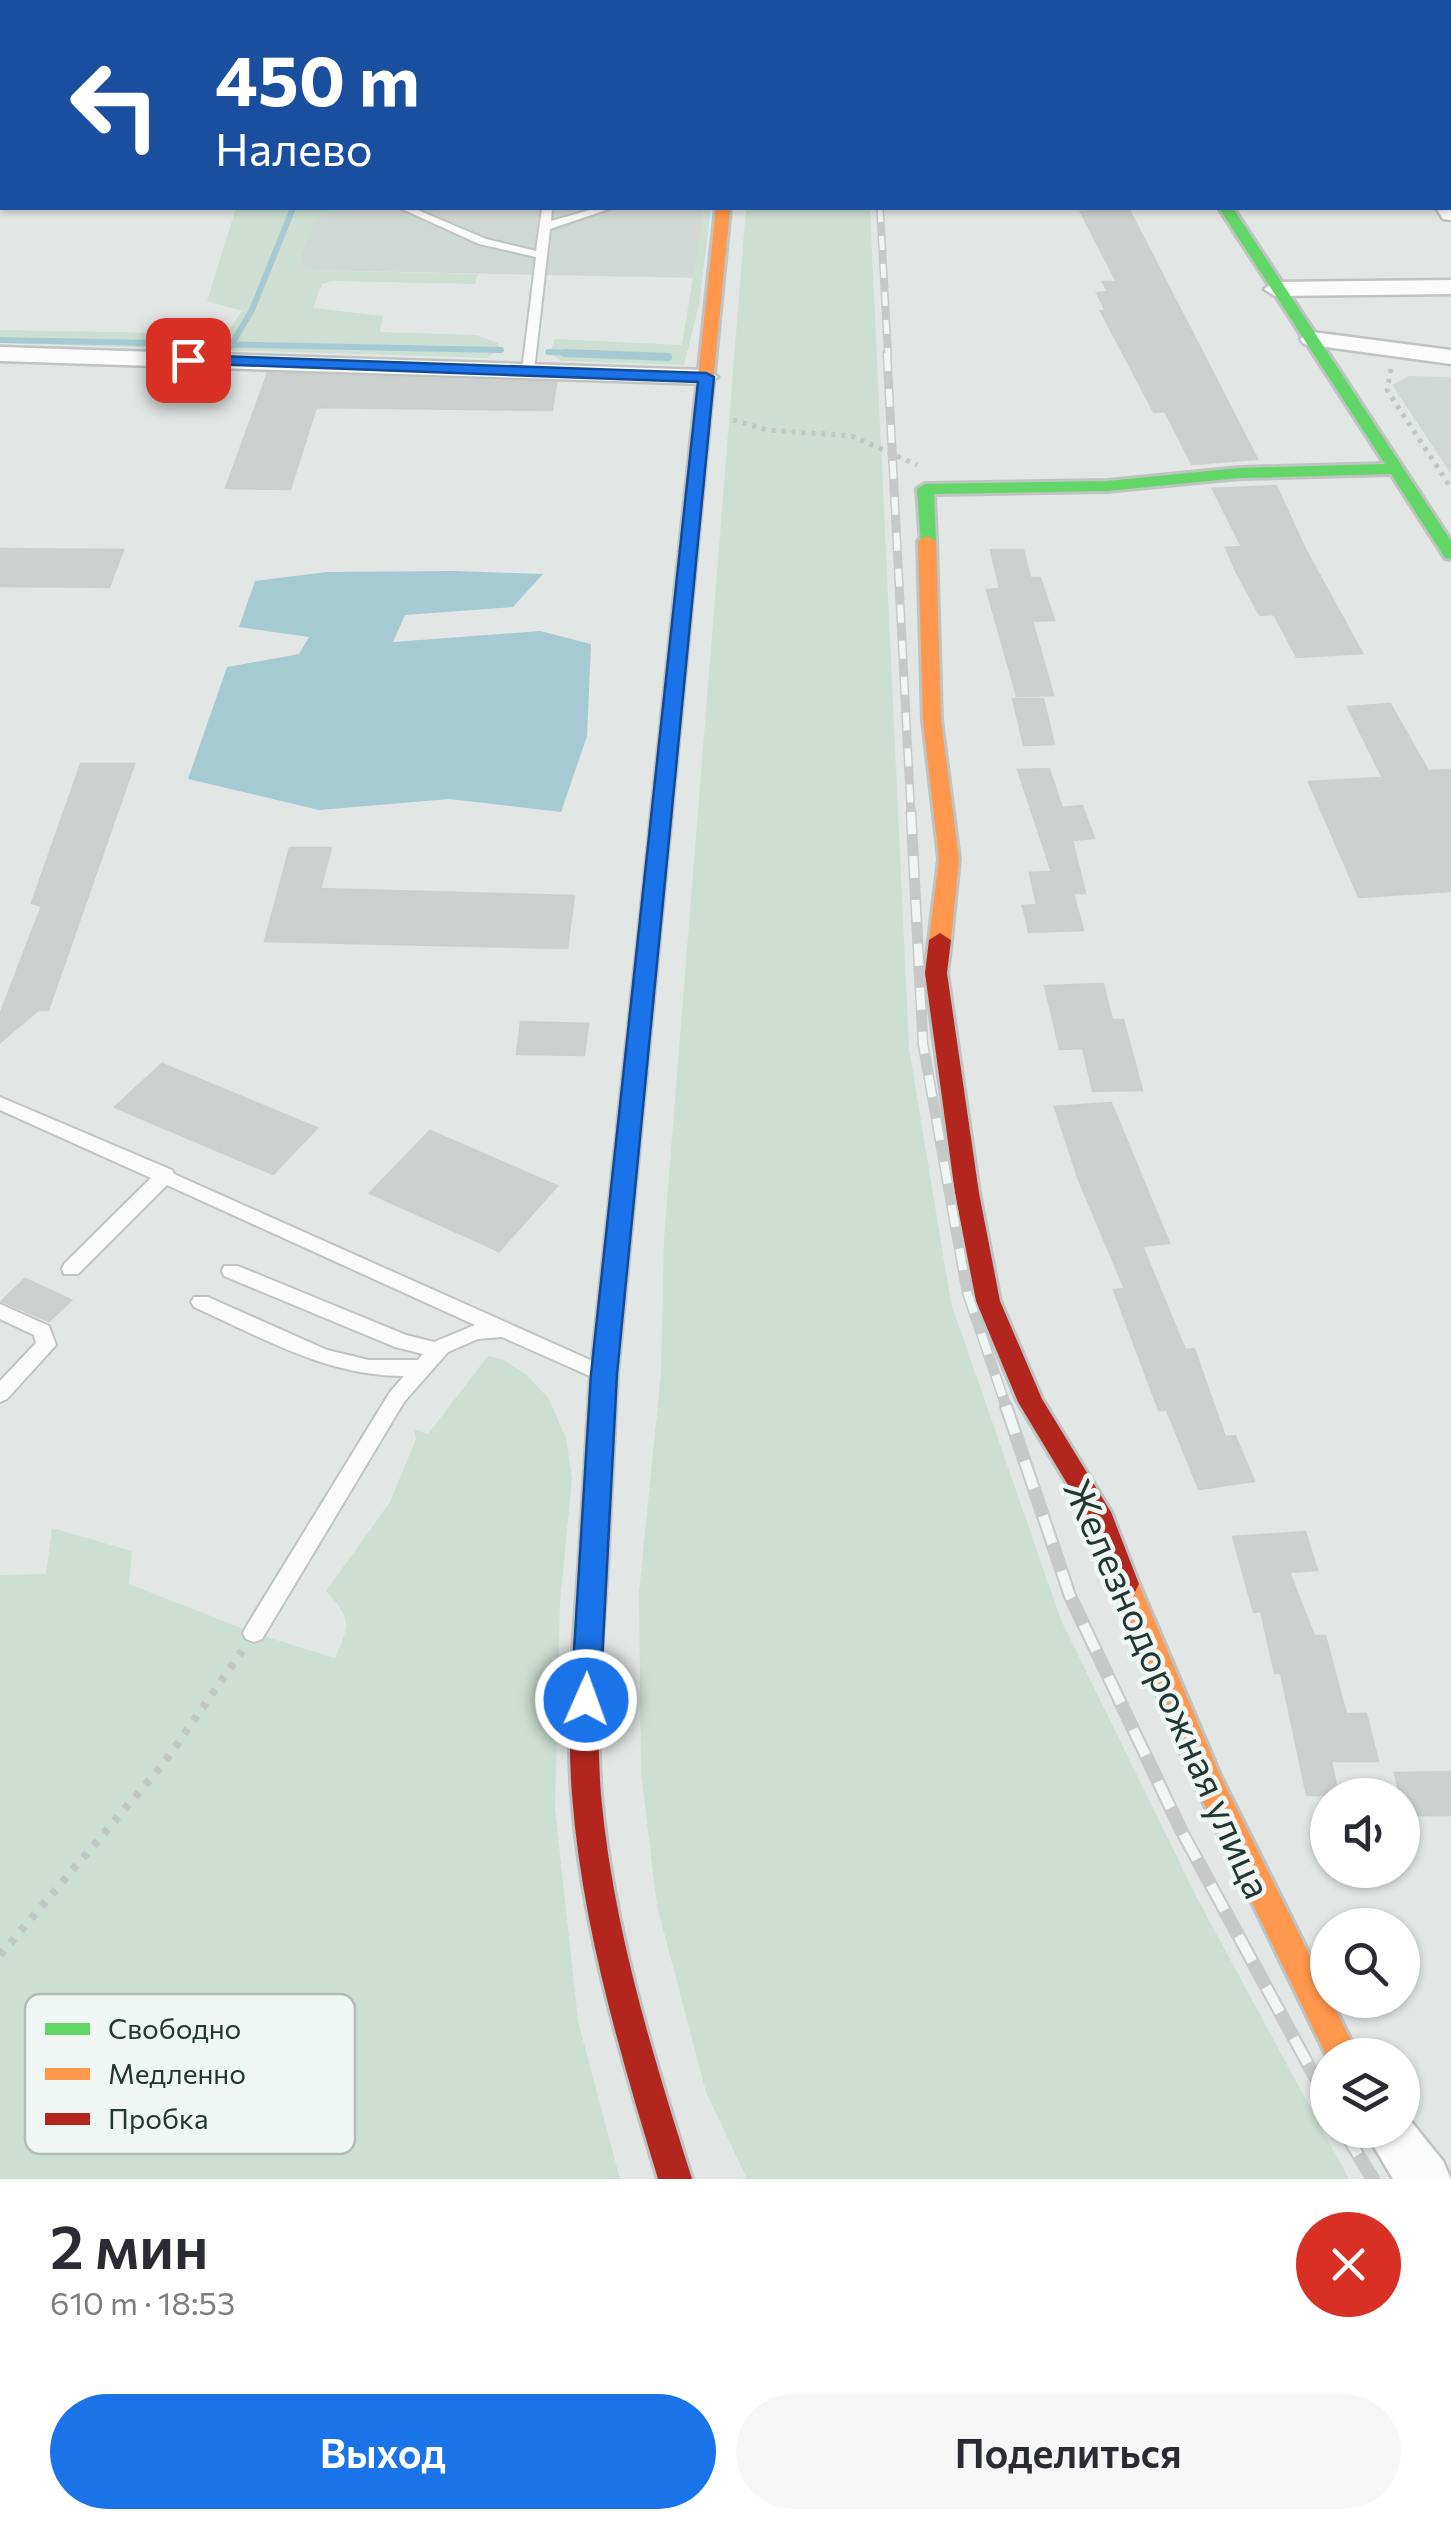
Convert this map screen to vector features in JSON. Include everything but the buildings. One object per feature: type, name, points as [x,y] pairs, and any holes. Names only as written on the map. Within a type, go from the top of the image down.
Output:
[{"type":"street","points":[[675,2179],[623,2015],[595,1876],[584,1734],[604,1374],[722,210]]},
{"type":"street","points":[[1227,210],[1275,290],[1312,339],[1451,554]]},
{"type":"street","points":[[1275,290],[1451,287]]},
{"type":"street","points":[[1312,339],[1451,357]]},
{"type":"street","points":[[0,354],[706,377]]},
{"type":"street","points":[[926,489],[1108,486],[1239,473],[1394,469]]},
{"type":"street","name":"Железнодорожная улица","points":[[926,489],[932,720],[950,860],[940,908],[936,973],[967,1193],[988,1301],[1031,1402],[1098,1512],[1148,1645],[1207,1778],[1334,2038]]},
{"type":"street","points":[[1402,2148],[1425,2179]]},
{"type":"lane","points":[[410,210],[483,242],[540,255]]},
{"type":"lane","points":[[528,371],[547,210]]},
{"type":"lane","points":[[544,227],[600,210]]},
{"type":"lane","points":[[0,1102],[604,1374]]},
{"type":"lane","points":[[71,1268],[166,1175]]},
{"type":"lane","points":[[231,1271],[402,1342],[437,1350]]},
{"type":"lane","points":[[200,1302],[322,1356],[369,1368],[422,1368]]},
{"type":"lane","points":[[0,1310],[42,1331],[46,1345],[0,1394]]},
{"type":"lane","points":[[254,1633],[397,1397],[437,1350],[475,1332],[505,1329]]},
{"type":"path","points":[[1393,350],[1387,390],[1451,488]]},
{"type":"path","points":[[702,414],[768,430],[852,436],[922,468],[926,489]]},
{"type":"path","points":[[0,1955],[164,1763],[254,1633]]},
{"type":"shaded area","points":[[317,210],[704,210],[696,278],[306,270],[299,260]]},
{"type":"shaded area","points":[[1409,376],[1451,377],[1451,474],[1392,385]]},
{"type":"green space","points":[[235,210],[342,210],[314,220],[299,260],[306,270],[478,274],[475,284],[333,281],[322,284],[313,308],[383,316],[380,332],[477,335],[498,343],[499,350],[486,358],[0,343],[0,330],[226,334],[242,311],[207,301]]},
{"type":"green space","points":[[704,210],[711,210],[699,305],[684,365],[561,361],[550,352],[555,339],[682,345]]},
{"type":"green space","points":[[746,210],[870,210],[909,1048],[951,1303],[1061,1620],[1197,1898],[1310,2107],[1310,2148],[1332,2148],[1349,2179],[747,2179],[706,2092],[657,1906],[641,1772],[639,1592],[661,1373],[664,1238]]},
{"type":"green space","points":[[488,1356],[502,1359],[527,1375],[549,1399],[566,1438],[572,1478],[560,1603],[555,1808],[578,2021],[620,2179],[0,2179],[0,1575],[46,1574],[52,1528],[132,1551],[129,1584],[254,1633],[335,1658],[346,1623],[326,1591],[390,1502],[416,1439],[414,1429],[428,1434]]},
{"type":"water","points":[[326,572],[543,574],[513,607],[405,615],[393,642],[540,631],[591,644],[587,736],[561,812],[449,799],[319,810],[188,779],[227,667],[299,654],[309,637],[239,627],[255,581]]},
{"type":"waterway","points":[[231,345],[252,310],[292,210]]},
{"type":"waterway","points":[[0,340],[231,345]]},
{"type":"waterway","points":[[231,345],[501,350]]},
{"type":"waterway","points":[[548,352],[625,355]]},
{"type":"waterway","points":[[565,353],[668,357]]},
{"type":"railway","points":[[880,210],[888,355]]},
{"type":"railway","points":[[887,353],[911,814]]},
{"type":"railway","points":[[911,812],[923,1044],[967,1292],[1007,1409]]},
{"type":"railway","points":[[1006,1406],[1070,1596],[1181,1830],[1310,2068]]},
{"type":"railway","points":[[1354,2148],[1373,2179]]},
{"type":"traffic: fast","points":[[1227,210],[1451,554]]},
{"type":"traffic: fast","points":[[927,541],[925,489],[1107,486],[1239,473],[1394,469]]},
{"type":"traffic: fast","points":[[593,1567],[604,1374],[655,877]]},
{"type":"traffic: slow","points":[[655,877],[723,210]]},
{"type":"traffic: slow","points":[[927,541],[932,720],[949,859],[940,940]]},
{"type":"traffic: slow","points":[[1125,1584],[1207,1779],[1334,2038]]},
{"type":"traffic: jam","points":[[940,940],[936,973],[967,1193],[988,1301],[1031,1402],[1098,1512],[1125,1584]]},
{"type":"traffic: jam","points":[[593,1567],[584,1713],[592,1848],[626,2015],[675,2179]]},
{"type":"route","points":[[188,360],[706,377],[604,1374],[586,1700]]}]
